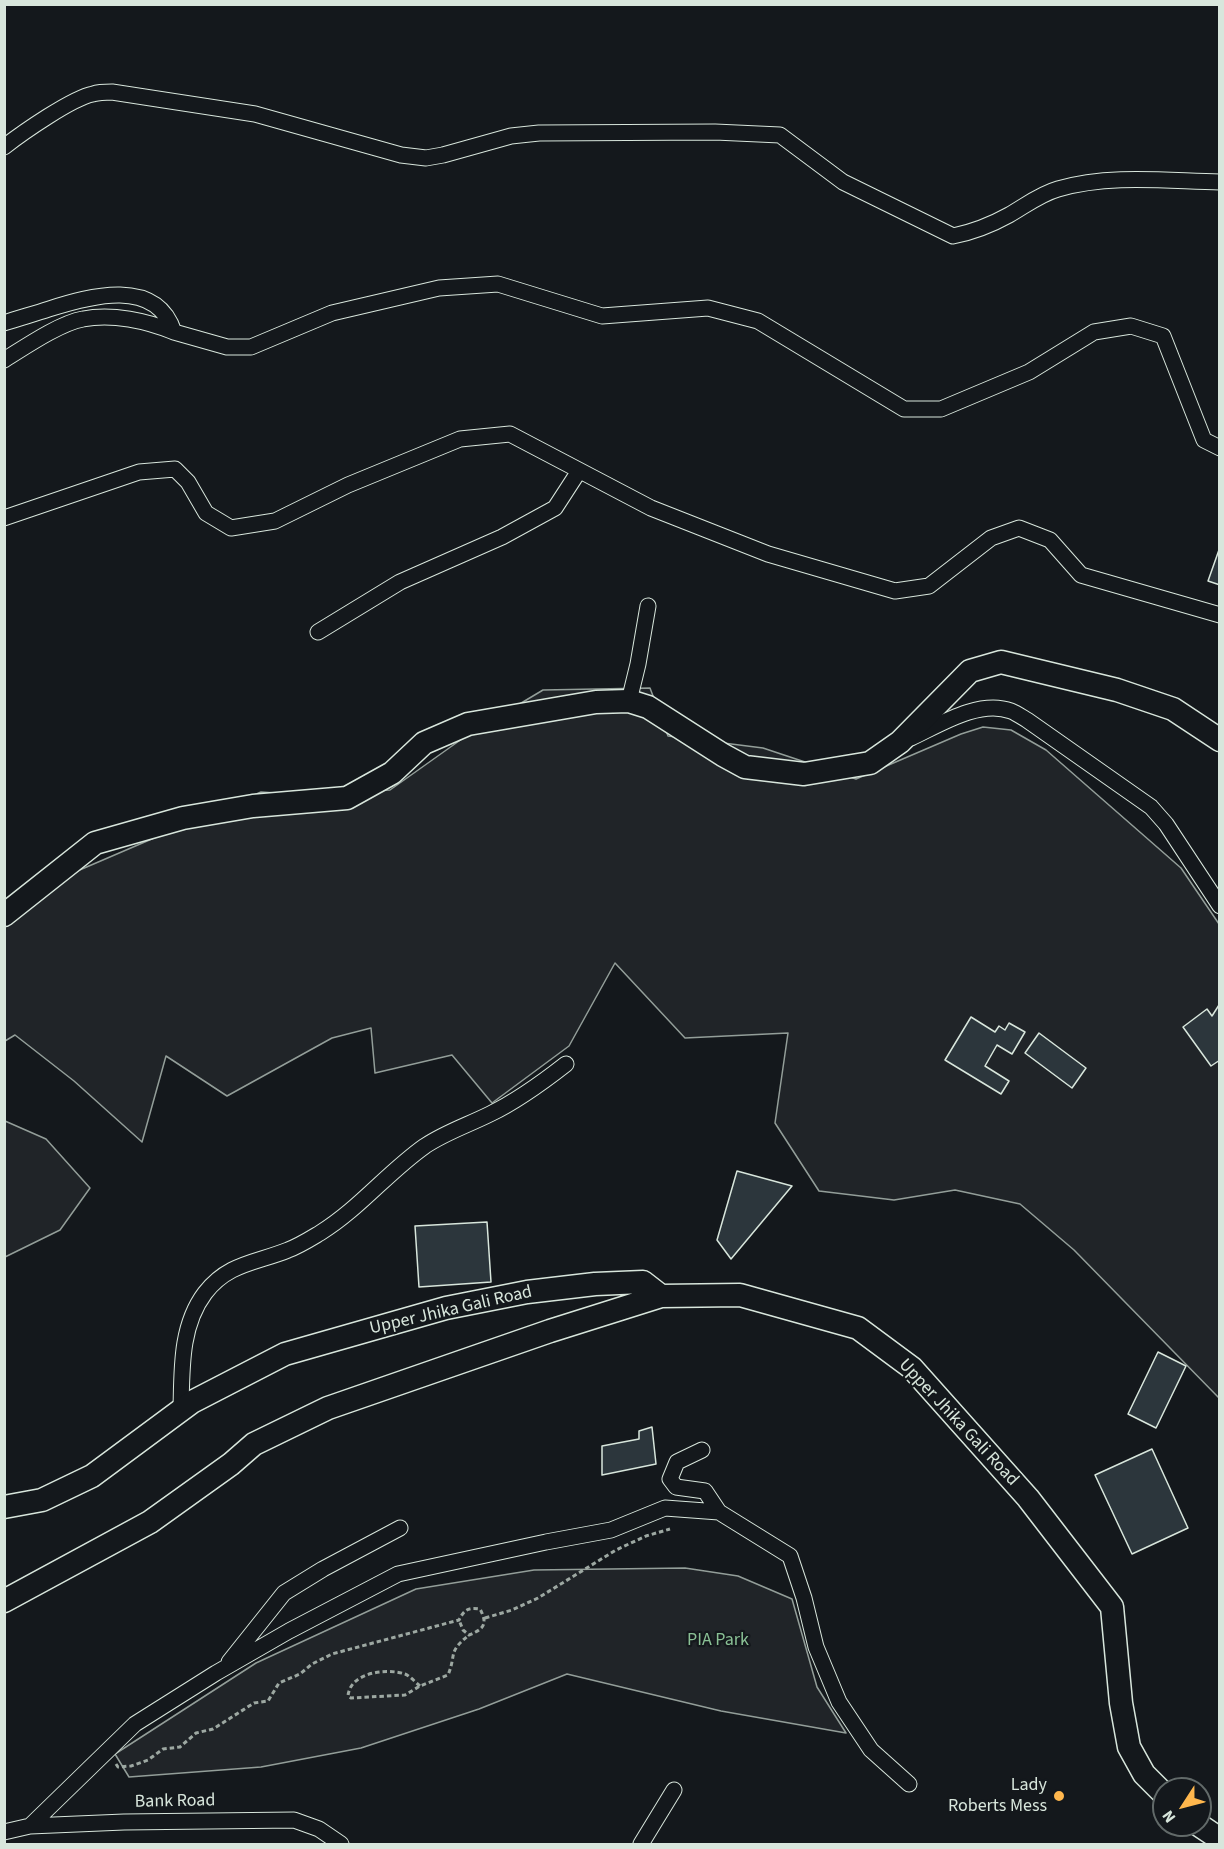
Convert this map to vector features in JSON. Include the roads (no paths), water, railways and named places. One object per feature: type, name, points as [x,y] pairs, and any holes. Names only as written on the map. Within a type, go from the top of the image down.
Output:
[{"type":"main road","points":[[4,915],[95,843],[183,818],[253,806],[347,798],[392,773],[424,743],[468,724],[596,702],[629,701],[648,707],[745,767],[804,774],[870,763],[900,742],[970,671],[1000,662],[1117,690],[1173,709],[1220,740]]},
{"type":"main road","name":"Upper Jhika Gali Road","points":[[4,1507],[42,1500],[92,1476],[192,1402],[285,1354],[446,1308],[527,1292],[595,1284],[643,1282],[661,1296],[740,1295],[858,1328],[912,1368],[1028,1498],[1112,1607],[1121,1703],[1129,1747],[1144,1774],[1152,1782]]},
{"type":"main road","points":[[4,1601],[150,1522],[231,1464],[254,1444],[328,1408],[550,1331],[661,1296]]},
{"type":"street","points":[[4,147],[71,104],[91,94],[112,92],[255,114],[401,155],[426,158],[511,136],[539,133],[715,132],[780,135],[843,182],[952,236],[987,227],[1056,189],[1113,180],[1220,182]]},
{"type":"street","points":[[4,360],[43,336],[82,319],[115,317],[162,327],[227,347],[250,347],[332,313],[439,288],[498,284],[602,316],[708,308],[758,321],[904,409],[941,409],[1029,372],[1094,332],[1131,326],[1163,336],[1204,440],[1220,447]]},
{"type":"street","points":[[4,323],[82,298],[107,294],[130,295],[151,304],[165,315],[170,320],[174,332]]},
{"type":"street","points":[[4,518],[139,472],[175,469],[188,482],[206,513],[231,528],[275,521],[348,486],[460,439],[510,434],[651,508],[768,554],[895,591],[929,586],[992,538],[1019,528],[1050,540],[1081,575],[1220,615]]},
{"type":"street","points":[[318,632],[400,582],[502,537],[555,508],[579,471]]},
{"type":"street","points":[[629,701],[648,606]]},
{"type":"street","points":[[900,742],[977,709],[993,708],[1011,711],[1151,807],[1166,824],[1220,906]]},
{"type":"street","points":[[181,1410],[182,1352],[195,1308],[206,1291],[224,1273],[289,1250],[321,1232],[348,1213],[384,1179],[426,1146],[459,1127],[491,1114],[566,1064]]},
{"type":"street","points":[[702,1450],[677,1462],[670,1479],[676,1486],[705,1491],[719,1512],[790,1556],[804,1598],[816,1647],[839,1702],[871,1750],[909,1784]]},
{"type":"street","points":[[30,1826],[135,1724],[289,1631],[398,1574],[611,1530],[665,1508],[719,1512]]},
{"type":"street","points":[[224,1669],[284,1593],[323,1569],[400,1528]]},
{"type":"street","points":[[640,1845],[674,1790]]},
{"type":"street","name":"Bank Road","points":[[4,1832],[30,1826],[124,1822],[294,1820],[319,1829],[340,1845]]},
{"type":"place","name":"Lady Roberts Mess","points":[[1059,1796]]},
{"type":"park label","name":"PIA Park","points":[[718,1641]]}]
